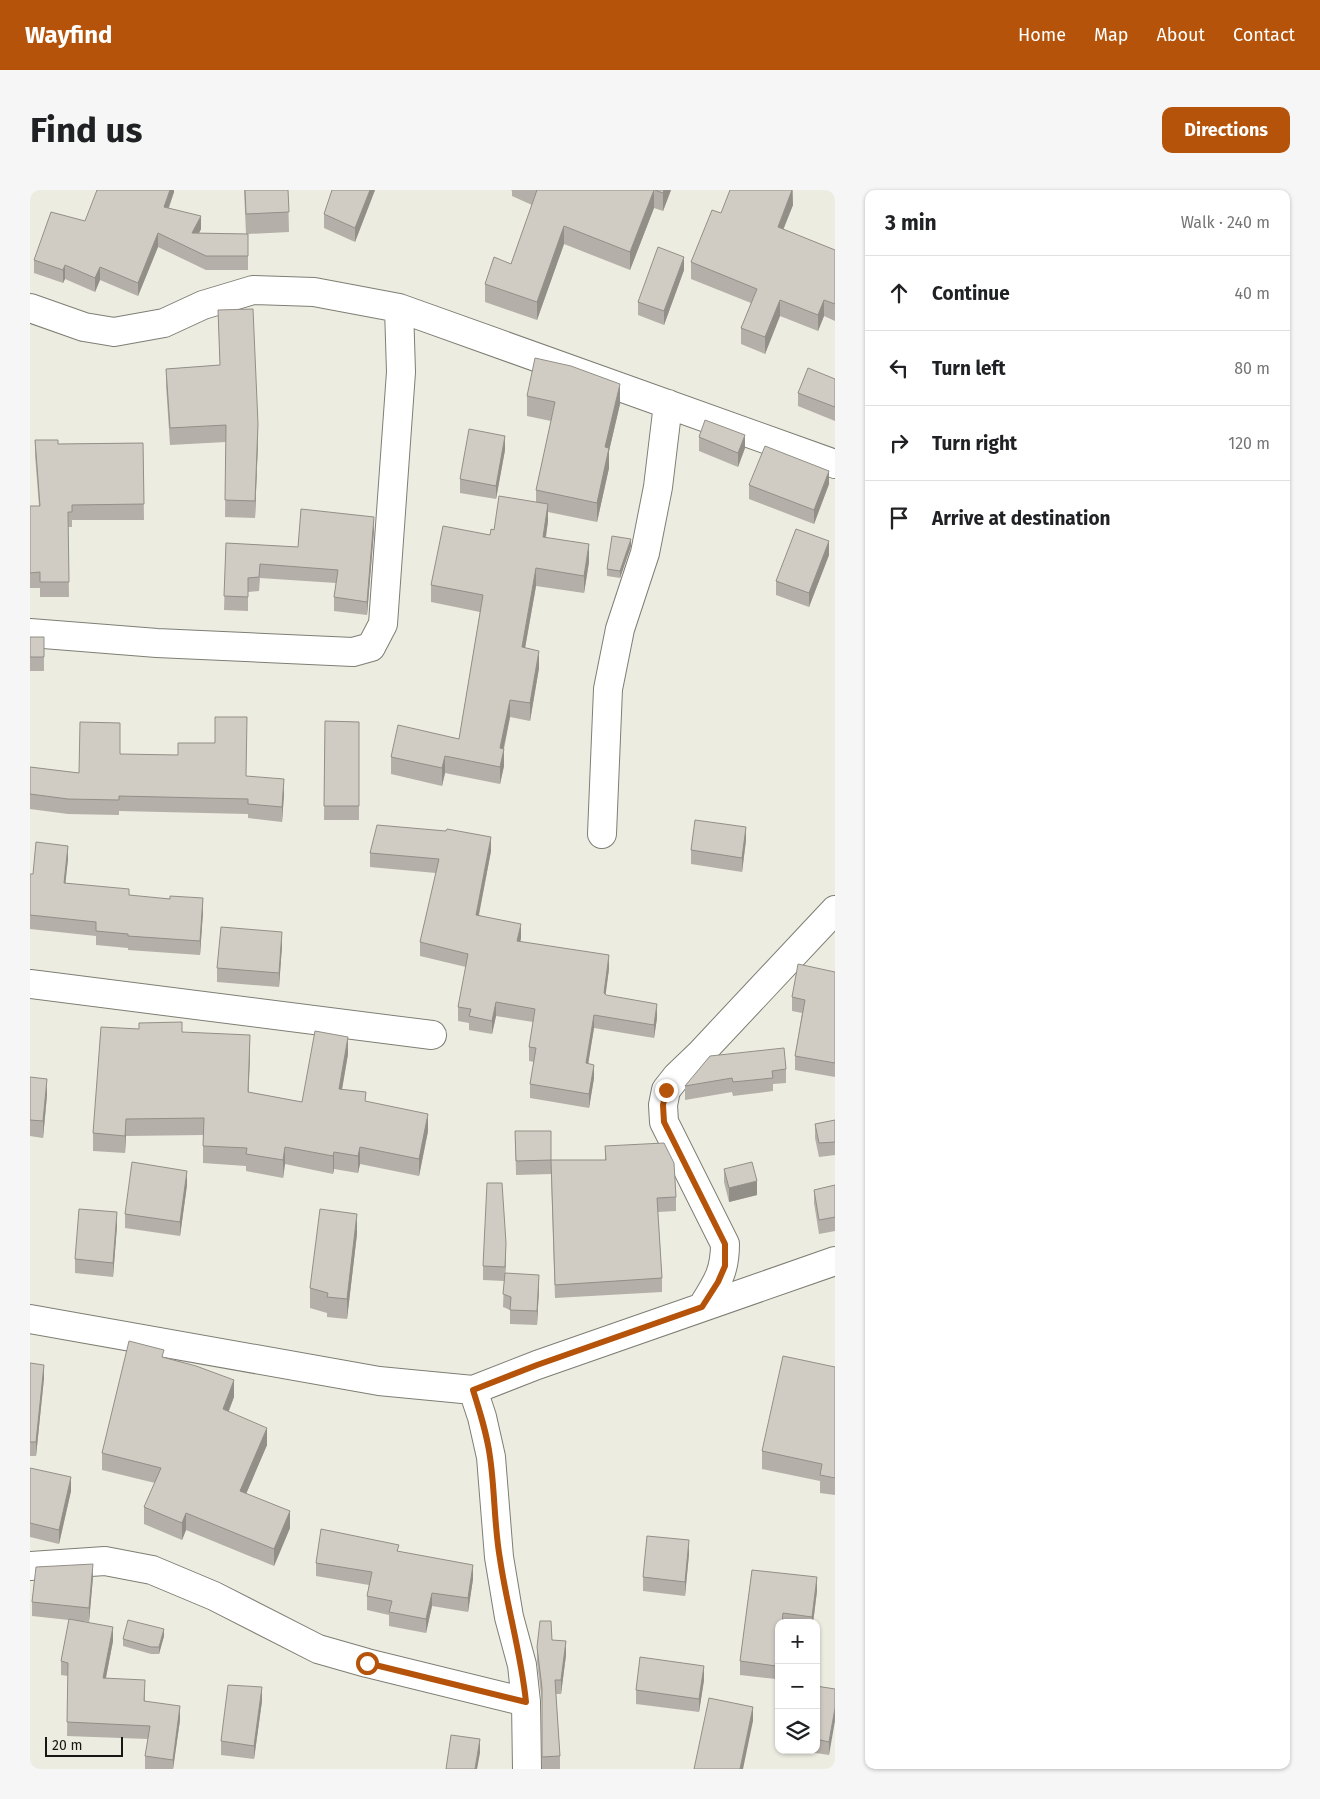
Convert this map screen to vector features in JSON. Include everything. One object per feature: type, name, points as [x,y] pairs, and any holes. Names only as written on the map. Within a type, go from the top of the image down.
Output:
[{"type":"street","points":[[30,308],[84,327],[114,332],[164,323],[203,305],[253,290],[314,292],[399,308],[835,464]]},
{"type":"street","points":[[30,633],[158,643],[352,652],[371,647],[383,624],[401,372],[399,308]]},
{"type":"street","points":[[602,834],[608,689],[620,629],[645,553],[658,487],[668,404]]},
{"type":"street","points":[[702,1307],[718,1282],[725,1266],[725,1244],[664,1122],[663,1105],[666,1090],[677,1076],[701,1053],[835,910]]},
{"type":"street","points":[[30,984],[432,1035]]},
{"type":"street","points":[[30,1319],[379,1381],[473,1390],[537,1365],[835,1261]]},
{"type":"street","points":[[473,1390],[482,1417],[490,1457],[499,1557],[509,1617],[522,1666],[526,1702],[527,1769]]},
{"type":"street","points":[[30,1566],[105,1561],[152,1570],[214,1596],[318,1649],[526,1702]]},
{"type":"building","points":[[97,190],[170,190],[164,207],[201,216],[192,233],[248,234],[248,256],[206,256],[158,233],[138,283],[100,267],[95,278],[65,265],[63,270],[34,260],[51,212],[85,221]]},
{"type":"building","points":[[245,190],[288,190],[289,212],[246,214]]},
{"type":"building","points":[[332,190],[370,190],[355,228],[324,214]]},
{"type":"building","points":[[537,190],[654,190],[630,252],[564,226],[537,302],[485,284],[494,257],[511,264]]},
{"type":"building","points":[[730,190],[792,190],[778,227],[835,250],[835,304],[824,300],[818,315],[780,300],[765,337],[741,328],[757,289],[691,262],[712,210],[721,213]]},
{"type":"building","points":[[658,247],[684,257],[664,311],[638,302]]},
{"type":"building","points":[[253,309],[258,424],[255,501],[225,500],[226,425],[170,428],[166,369],[220,365],[218,310]]},
{"type":"building","points":[[535,358],[571,366],[620,384],[605,447],[609,448],[597,503],[536,490],[555,402],[527,396]]},
{"type":"building","points":[[808,368],[835,379],[835,407],[798,393]]},
{"type":"building","points":[[705,420],[745,435],[738,453],[699,437]]},
{"type":"building","points":[[469,429],[505,436],[496,486],[460,479]]},
{"type":"building","points":[[35,440],[58,440],[58,444],[143,443],[144,504],[72,505],[72,512],[68,512],[69,582],[40,582],[40,572],[30,573],[30,506],[40,506]]},
{"type":"building","points":[[765,446],[829,471],[814,510],[749,485]]},
{"type":"building","points":[[499,496],[548,504],[543,537],[589,544],[584,576],[536,568],[522,647],[539,651],[530,703],[510,700],[500,748],[504,749],[500,767],[445,756],[442,768],[391,757],[398,725],[459,739],[483,595],[431,585],[443,526],[490,535],[491,529],[494,530]]},
{"type":"building","points":[[301,509],[374,517],[367,602],[334,597],[338,570],[260,564],[259,577],[248,578],[248,597],[224,596],[226,543],[298,547]]},
{"type":"building","points":[[796,529],[829,541],[809,593],[776,581]]},
{"type":"building","points":[[612,536],[631,539],[620,571],[607,569]]},
{"type":"building","points":[[30,637],[44,637],[44,657],[30,657]]},
{"type":"building","points":[[215,717],[247,717],[246,776],[284,779],[282,807],[248,804],[248,799],[119,796],[119,800],[68,799],[30,794],[30,767],[79,773],[80,722],[120,723],[120,754],[178,755],[178,743],[215,743]]},
{"type":"building","points":[[325,721],[359,722],[359,806],[324,806]]},
{"type":"building","points":[[695,820],[746,827],[742,858],[691,850]]},
{"type":"building","points":[[377,825],[446,831],[447,829],[491,837],[476,915],[521,924],[517,941],[609,955],[604,993],[606,995],[657,1004],[654,1025],[594,1015],[586,1063],[594,1065],[589,1094],[530,1084],[536,1048],[529,1047],[535,1009],[496,1002],[492,1021],[469,1016],[471,1009],[458,1007],[468,954],[420,942],[439,859],[370,853]]},
{"type":"building","points":[[36,842],[68,846],[64,883],[129,889],[129,895],[170,899],[170,896],[203,898],[200,941],[128,936],[128,934],[96,931],[96,922],[30,915],[30,874],[33,874]]},
{"type":"building","points":[[221,927],[282,932],[279,973],[217,968]]},
{"type":"building","points":[[798,964],[835,972],[835,1063],[795,1056],[805,1000],[792,997]]},
{"type":"building","points":[[182,1022],[182,1032],[250,1035],[248,1092],[302,1102],[315,1031],[348,1037],[339,1089],[366,1092],[365,1101],[428,1114],[419,1159],[360,1147],[358,1156],[334,1152],[333,1156],[285,1147],[283,1160],[246,1154],[247,1148],[203,1146],[204,1118],[126,1119],[125,1136],[93,1133],[101,1027],[139,1029],[139,1023]]},
{"type":"building","points":[[784,1048],[786,1069],[772,1071],[773,1078],[733,1082],[732,1078],[685,1086],[710,1056]]},
{"type":"building","points":[[30,1077],[47,1079],[43,1121],[30,1120]]},
{"type":"building","points":[[835,1120],[835,1142],[819,1143],[815,1124]]},
{"type":"building","points":[[515,1131],[551,1131],[551,1160],[516,1161]]},
{"type":"building","points":[[664,1143],[674,1163],[676,1197],[657,1198],[662,1278],[555,1285],[551,1160],[606,1160],[605,1146]]},
{"type":"building","points":[[132,1162],[187,1171],[180,1222],[125,1214]]},
{"type":"building","points":[[752,1162],[757,1181],[729,1188],[724,1169]]},
{"type":"building","points":[[487,1183],[502,1183],[506,1243],[505,1267],[483,1266]]},
{"type":"building","points":[[835,1185],[835,1217],[819,1220],[814,1190]]},
{"type":"building","points":[[79,1209],[117,1212],[113,1263],[75,1259]]},
{"type":"building","points":[[320,1209],[357,1214],[347,1299],[327,1297],[328,1293],[310,1288]]},
{"type":"building","points":[[505,1273],[539,1275],[537,1311],[510,1310],[511,1297],[503,1294]]},
{"type":"building","points":[[129,1341],[164,1350],[162,1357],[196,1366],[234,1380],[223,1409],[267,1428],[240,1491],[290,1511],[274,1549],[186,1513],[182,1523],[144,1507],[161,1468],[102,1453]]},
{"type":"building","points":[[783,1356],[835,1367],[835,1478],[820,1475],[822,1464],[762,1451]]},
{"type":"building","points":[[30,1363],[44,1365],[36,1442],[30,1442]]},
{"type":"building","points":[[30,1468],[71,1477],[59,1530],[30,1523]]},
{"type":"building","points":[[321,1529],[399,1545],[397,1551],[473,1565],[468,1598],[432,1593],[426,1619],[389,1612],[392,1601],[367,1596],[372,1572],[316,1563]]},
{"type":"building","points":[[647,1536],[689,1540],[685,1582],[643,1577]]},
{"type":"building","points":[[93,1564],[89,1608],[32,1602],[36,1567]]},
{"type":"building","points":[[752,1570],[817,1577],[812,1617],[783,1613],[782,1619],[775,1619],[775,1666],[740,1661]]},
{"type":"building","points":[[69,1619],[113,1627],[103,1678],[145,1680],[144,1701],[180,1706],[173,1760],[145,1756],[150,1726],[67,1722],[68,1663],[61,1661]]},
{"type":"building","points":[[128,1620],[164,1629],[159,1647],[151,1647],[123,1639]]},
{"type":"building","points":[[540,1621],[551,1621],[552,1640],[566,1641],[561,1680],[555,1680],[560,1756],[542,1757],[542,1688],[537,1647]]},
{"type":"building","points":[[640,1657],[704,1666],[699,1699],[636,1690]]},
{"type":"building","points":[[228,1685],[262,1687],[254,1746],[221,1741]]},
{"type":"building","points":[[820,1687],[835,1689],[835,1708],[829,1742],[820,1740]]},
{"type":"building","points":[[709,1698],[753,1707],[740,1769],[694,1769]]},
{"type":"building","points":[[451,1735],[480,1739],[475,1769],[446,1769]]},
{"type":"route","points":[[367,1663],[526,1702],[522,1666],[509,1617],[499,1557],[490,1457],[482,1417],[473,1390],[537,1365],[702,1307],[718,1282],[725,1266],[725,1244],[664,1122],[663,1105],[666,1090]]}]
